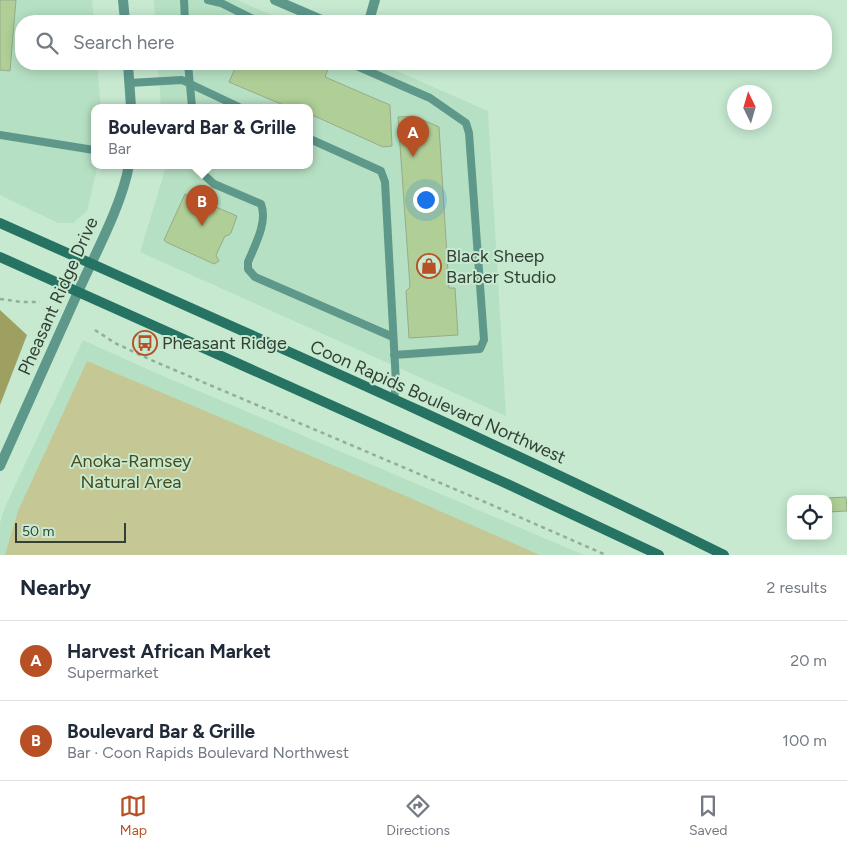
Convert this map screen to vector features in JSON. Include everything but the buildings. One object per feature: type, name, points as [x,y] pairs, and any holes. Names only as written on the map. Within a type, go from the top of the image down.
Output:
[{"type":"main road","name":"Coon Rapids Boulevard Northwest","points":[[0,224],[580,485],[724,555]]},
{"type":"main road","points":[[0,257],[503,482],[659,555]]},
{"type":"street","points":[[123,0],[124,15]]},
{"type":"street","points":[[275,0],[310,15]]},
{"type":"street","points":[[371,15],[375,0]]},
{"type":"street","points":[[128,70],[131,104]]},
{"type":"street","name":"Pheasant Ridge Drive","points":[[0,466],[91,264],[123,188],[128,169]]},
{"type":"lane","points":[[184,0],[185,15]]},
{"type":"lane","points":[[208,0],[244,15]]},
{"type":"lane","points":[[188,70],[192,104]]},
{"type":"lane","points":[[366,70],[430,98],[466,123],[469,133],[484,340],[480,349],[394,356]]},
{"type":"lane","points":[[129,83],[182,80],[232,104]]},
{"type":"lane","points":[[0,135],[91,150]]},
{"type":"lane","points":[[313,140],[381,171],[385,182],[396,383],[394,400]]},
{"type":"lane","points":[[202,169],[205,176],[214,184],[261,204],[263,210],[262,223],[248,262],[248,269],[255,277],[393,337]]},
{"type":"path","points":[[0,299],[40,302]]},
{"type":"path","points":[[95,330],[115,343],[151,360],[606,555]]},
{"type":"shaded area","points":[[0,0],[92,0],[93,15],[15,15],[15,70],[98,70],[101,104],[91,104],[91,169],[97,169],[87,211],[73,223],[58,223],[0,195]]},
{"type":"shaded area","points":[[154,0],[237,0],[271,15],[155,15]]},
{"type":"shaded area","points":[[158,70],[395,70],[488,111],[506,416],[140,252],[165,169],[313,169],[313,104],[161,104]]},
{"type":"shaded area","points":[[0,310],[27,335],[0,405]]},
{"type":"shaded area","name":"Anoka-Ramsey Natural Area","points":[[83,340],[149,370],[584,555],[0,555],[0,523],[5,507]]},
{"type":"green space","name":"Anoka-Ramsey Natural Area","points":[[87,361],[540,555],[5,555],[18,511]]},
{"type":"place","name":"Harvest African Market","points":[[413,157]]},
{"type":"place","name":"Boulevard Bar & Grille","points":[[202,226]]},
{"type":"place","name":"Black Sheep Barber Studio","points":[[429,266]]},
{"type":"place","name":"Pheasant Ridge","points":[[145,343]]}]
